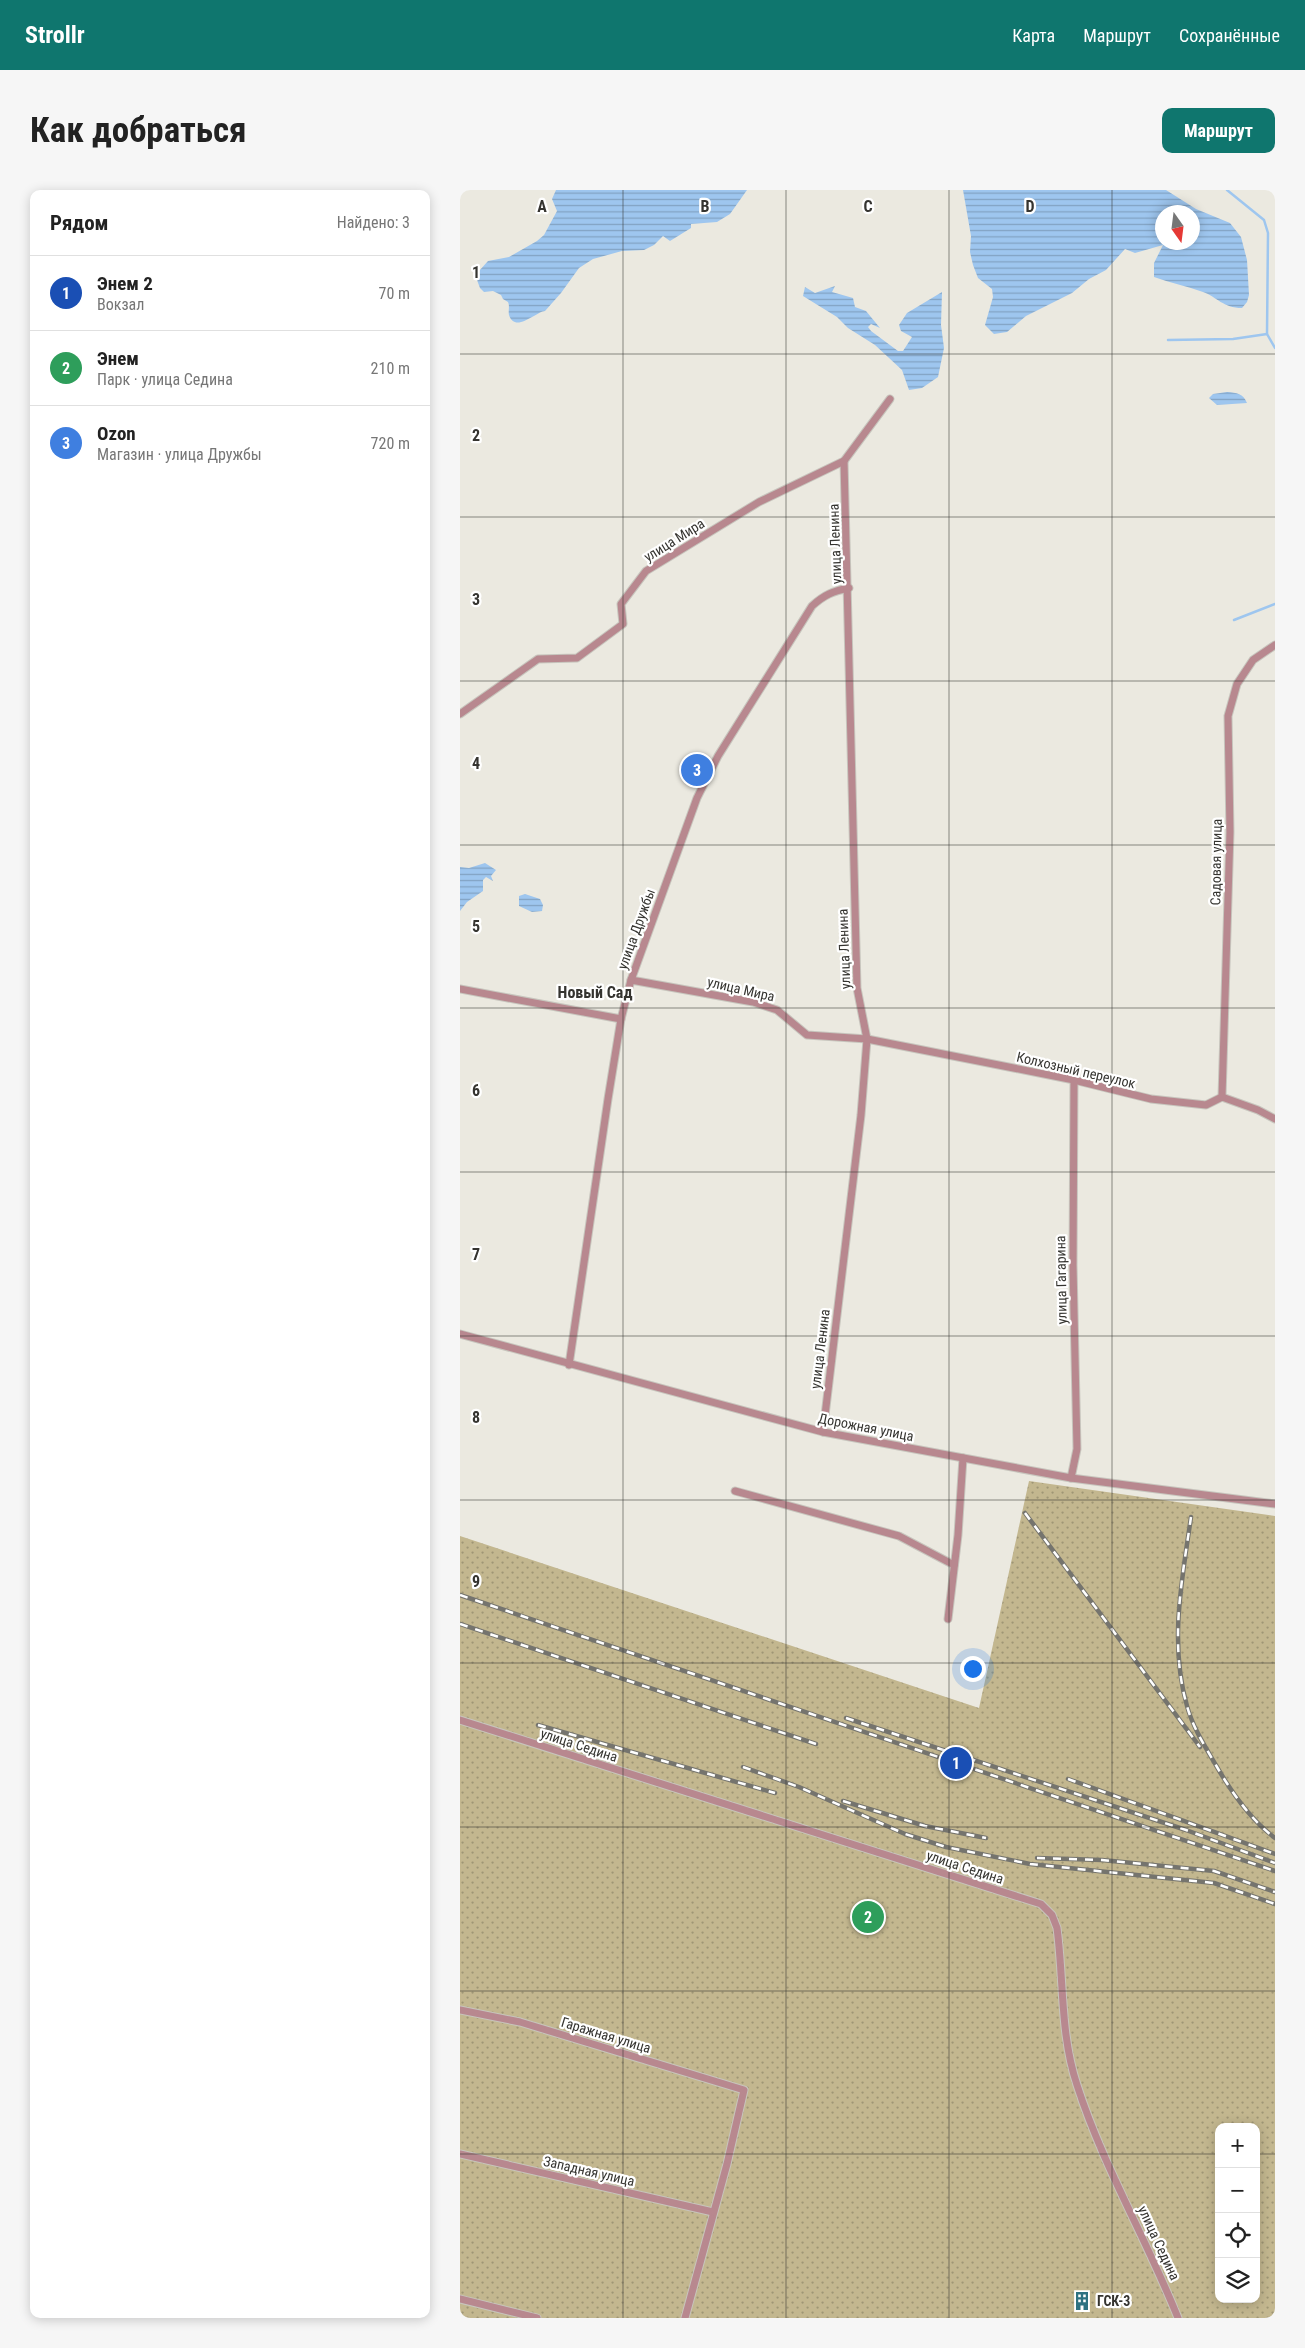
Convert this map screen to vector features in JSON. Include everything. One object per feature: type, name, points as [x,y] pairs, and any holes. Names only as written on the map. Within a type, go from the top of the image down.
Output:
[{"type":"street","name":"улица Мира","points":[[460,714],[538,659],[577,658],[623,624],[620,604],[646,571],[759,502],[844,461],[890,399]]},
{"type":"street","name":"улица Ленина","points":[[823,1432],[861,1115],[867,1039],[857,988],[849,588],[844,461]]},
{"type":"street","name":"улица Дружбы","points":[[569,1365],[621,1019],[631,980],[697,798],[718,756],[812,606],[823,596],[834,590],[849,588]]},
{"type":"street","name":"Садовая улица","points":[[1222,1097],[1230,832],[1228,716],[1237,684],[1253,660],[1275,645]]},
{"type":"street","name":"улица Мира","points":[[631,980],[753,1002],[777,1010],[806,1035],[867,1039]]},
{"type":"street","points":[[460,989],[621,1019]]},
{"type":"street","name":"Колхозный переулок","points":[[867,1039],[1074,1080],[1169,1102],[1206,1106],[1222,1097]]},
{"type":"street","name":"улица Гагарина","points":[[1071,1478],[1077,1449],[1073,1265],[1074,1080]]},
{"type":"street","points":[[1222,1097],[1258,1110],[1275,1119]]},
{"type":"street","name":"Дорожная улица","points":[[460,1334],[569,1365],[823,1432],[1071,1478],[1275,1504]]},
{"type":"street","points":[[948,1619],[958,1536],[962,1458]]},
{"type":"street","points":[[736,1491],[899,1536],[954,1565]]},
{"type":"street","name":"улица Седина","points":[[460,1720],[1041,1904],[1052,1915],[1057,1928],[1066,2043],[1077,2085],[1118,2187],[1161,2275],[1178,2318]]},
{"type":"street","name":"Гаражная улица","points":[[460,2010],[520,2022],[744,2090],[713,2212]]},
{"type":"street","name":"Западная улица","points":[[460,2154],[713,2212]]},
{"type":"street","points":[[685,2318],[713,2212]]},
{"type":"street","points":[[460,2299],[537,2318]]},
{"type":"shaded area","points":[[1029,1481],[1275,1516],[1275,2318],[460,2318],[460,1536],[979,1708]]},
{"type":"water","points":[[556,190],[747,190],[730,214],[717,222],[691,224],[691,228],[670,241],[663,236],[654,245],[644,250],[622,251],[593,259],[579,268],[545,311],[521,322],[516,322],[509,315],[508,302],[501,295],[493,291],[484,292],[480,288],[474,272],[479,271],[488,261],[509,257],[544,235],[557,211],[552,199]]},
{"type":"water","points":[[963,190],[1166,190],[1190,205],[1155,205],[1155,247],[1135,253],[1125,249],[1106,270],[1089,279],[1072,293],[1026,316],[1007,332],[994,334],[985,325],[993,297],[992,289],[978,278],[970,252],[971,236]]},
{"type":"water","points":[[1200,211],[1230,223],[1241,237],[1247,260],[1249,295],[1247,302],[1242,308],[1235,308],[1203,292],[1154,277],[1154,263],[1160,250],[1200,250]]},
{"type":"water","points":[[835,286],[832,292],[853,298],[855,307],[866,311],[880,328],[871,324],[868,327],[871,331],[898,351],[903,351],[912,337],[901,331],[899,325],[907,313],[942,292],[941,325],[944,348],[938,377],[922,388],[909,390],[902,370],[875,345],[848,328],[837,317],[803,296],[805,287],[815,293]]},
{"type":"water","points":[[1227,392],[1242,395],[1247,403],[1217,405],[1209,398],[1213,394]]},
{"type":"water","points":[[485,863],[496,870],[491,876],[493,881],[486,877],[483,880],[483,891],[467,902],[460,911],[460,867],[469,868]]},
{"type":"water","points":[[525,894],[540,899],[543,905],[542,911],[532,912],[519,906],[519,896]]},
{"type":"waterway","points":[[1227,190],[1264,220],[1268,233],[1267,334]]},
{"type":"waterway","points":[[1168,340],[1233,339],[1267,334],[1275,348]]},
{"type":"waterway","points":[[1234,620],[1275,604]]},
{"type":"railway","points":[[1025,1513],[1200,1747]]},
{"type":"railway","points":[[1191,1517],[1181,1588],[1178,1635],[1179,1659],[1187,1706],[1200,1738],[1229,1787],[1250,1815],[1275,1838]]},
{"type":"railway","points":[[460,1595],[1275,1871]]},
{"type":"railway","points":[[460,1624],[816,1744]]},
{"type":"railway","points":[[846,1718],[1186,1830],[1275,1863]]},
{"type":"railway","points":[[538,1725],[775,1793]]},
{"type":"railway","points":[[743,1767],[799,1787],[905,1834],[946,1847],[1030,1864],[1214,1883],[1275,1904]]},
{"type":"railway","points":[[1068,1779],[1275,1854]]},
{"type":"railway","points":[[843,1801],[925,1826],[986,1838]]},
{"type":"railway","points":[[1037,1858],[1102,1860],[1214,1871],[1275,1892]]},
{"type":"place","name":"Ozon","points":[[697,770]]},
{"type":"place","name":"Энем 2","points":[[956,1763]]},
{"type":"place","name":"Энем","points":[[868,1917]]},
{"type":"place","name":"ГСК-3","points":[[1082,2301]]},
{"type":"district","name":"Новый Сад","points":[[595,992]]}]
